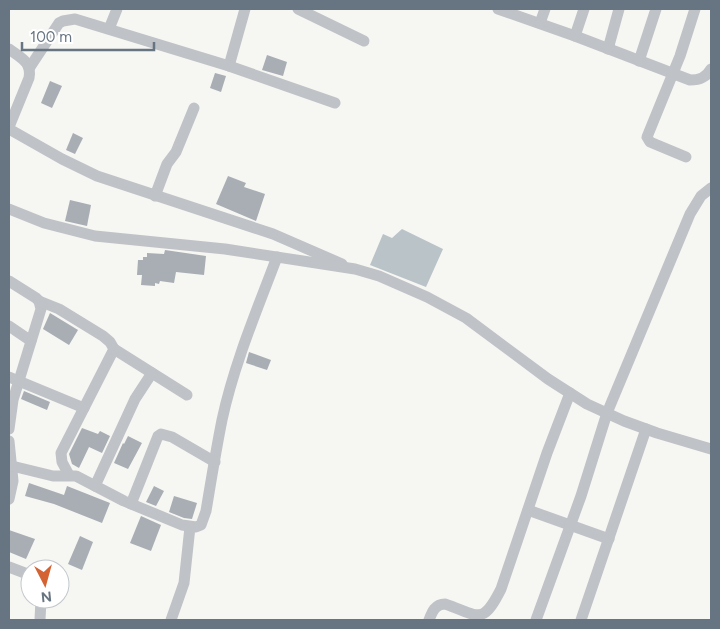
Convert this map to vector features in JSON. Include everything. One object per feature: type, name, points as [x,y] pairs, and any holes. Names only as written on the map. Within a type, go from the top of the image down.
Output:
[{"type":"street","points":[[229,66],[245,9]]},
{"type":"street","points":[[298,9],[364,41]]},
{"type":"street","points":[[502,9],[690,80],[705,77],[711,69]]},
{"type":"street","points":[[540,23],[545,9]]},
{"type":"street","points":[[575,36],[584,9]]},
{"type":"street","points":[[608,49],[619,9]]},
{"type":"street","points":[[638,61],[656,9]]},
{"type":"street","points":[[686,157],[650,142],[647,137],[673,75],[695,9]]},
{"type":"street","points":[[109,29],[113,11]]},
{"type":"street","points":[[336,103],[229,66],[75,19],[62,21],[55,27],[30,67],[29,78],[9,128],[79,168],[116,183],[273,234],[427,297],[466,318],[548,379],[607,413],[646,429],[711,448]]},
{"type":"street","points":[[9,50],[28,63],[30,67]]},
{"type":"street","points":[[156,196],[167,164],[176,152],[194,108]]},
{"type":"street","points":[[536,620],[570,526],[607,413],[690,214],[701,196],[711,188]]},
{"type":"street","points":[[9,209],[44,223],[95,236],[225,249],[356,269]]},
{"type":"street","points":[[12,466],[53,476],[76,476],[131,504],[190,527],[201,525],[204,520],[222,420],[233,379],[277,257]]},
{"type":"street","points":[[9,281],[39,301],[60,309],[103,336],[114,348],[187,395]]},
{"type":"street","points":[[9,429],[14,379],[32,341],[40,313],[39,301]]},
{"type":"street","points":[[9,326],[32,341]]},
{"type":"street","points":[[70,475],[62,462],[61,453],[114,348]]},
{"type":"street","points":[[95,486],[135,399],[152,373]]},
{"type":"street","points":[[14,379],[84,408]]},
{"type":"street","points":[[428,620],[433,610],[440,604],[454,607],[473,616],[488,611],[501,589],[547,453],[570,393]]},
{"type":"street","points":[[581,620],[646,429]]},
{"type":"street","points":[[131,504],[158,436],[161,434],[172,437],[215,462]]},
{"type":"street","points":[[9,441],[13,481],[9,499]]},
{"type":"street","points":[[528,510],[609,539]]},
{"type":"street","points":[[171,620],[184,583],[190,527]]},
{"type":"shaded area","points":[[402,229],[443,249],[426,287],[370,265],[383,234],[392,238]]},
{"type":"building","points":[[267,55],[287,62],[283,76],[262,70]]},
{"type":"building","points":[[215,73],[226,76],[221,92],[210,88]]},
{"type":"building","points":[[50,81],[62,86],[52,108],[41,103]]},
{"type":"building","points":[[73,133],[83,138],[75,154],[66,150]]},
{"type":"building","points":[[228,176],[246,183],[244,187],[265,194],[256,221],[216,204]]},
{"type":"building","points":[[70,200],[91,205],[87,226],[65,221]]},
{"type":"building","points":[[165,250],[206,256],[204,275],[176,272],[174,283],[160,281],[159,284],[155,283],[155,286],[141,285],[142,275],[137,275],[138,260],[143,260],[143,257],[147,257],[147,253],[164,254]]},
{"type":"building","points":[[50,313],[78,330],[69,345],[43,329]]},
{"type":"building","points":[[249,352],[271,360],[267,370],[246,363]]},
{"type":"building","points":[[24,391],[50,402],[47,410],[21,399]]},
{"type":"building","points":[[82,428],[98,434],[100,431],[110,436],[102,453],[89,447],[79,468],[72,464],[69,454]]},
{"type":"building","points":[[128,436],[142,443],[128,469],[114,463]]},
{"type":"building","points":[[29,483],[64,495],[67,486],[110,503],[102,523],[54,504],[25,496]]},
{"type":"building","points":[[154,486],[164,491],[156,506],[146,502]]},
{"type":"building","points":[[174,496],[197,503],[192,519],[169,512]]},
{"type":"building","points":[[141,516],[161,525],[151,551],[130,543]]},
{"type":"building","points":[[9,530],[35,539],[26,559],[9,552]]},
{"type":"building","points":[[80,536],[93,542],[82,570],[70,565],[70,559]]}]
